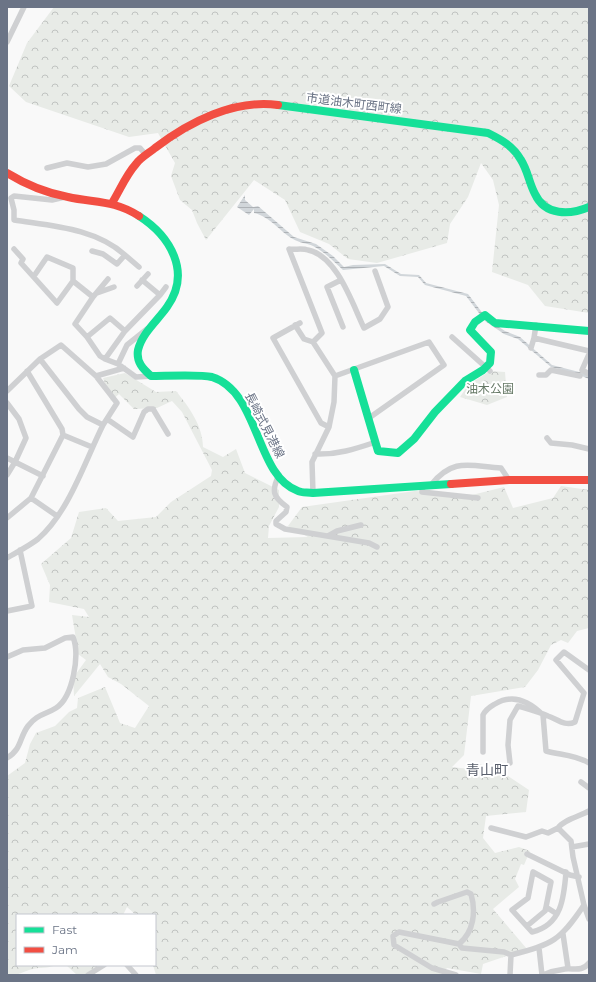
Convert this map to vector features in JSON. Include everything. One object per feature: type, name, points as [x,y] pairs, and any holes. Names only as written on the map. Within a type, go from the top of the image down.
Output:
[{"type":"street","points":[[7,42],[24,7]]},
{"type":"street","name":"市道油木町西町線","points":[[112,203],[136,164],[173,134],[214,113],[252,104],[273,104],[488,134],[504,141],[517,153],[526,167],[533,191],[538,201],[549,209],[560,213],[574,213],[589,207]]},
{"type":"street","points":[[47,168],[67,163],[88,167],[98,166],[106,164],[130,149],[135,148],[140,148],[146,155]]},
{"type":"street","points":[[7,173],[17,180],[67,197],[112,203],[130,211],[153,227],[164,238],[177,263],[179,280],[175,297],[141,342],[136,352],[139,364],[151,376]]},
{"type":"street","points":[[67,197],[52,200],[14,196],[11,198],[14,210],[14,220],[82,231],[108,242],[139,267]]},
{"type":"street","points":[[14,249],[24,259],[21,263],[57,303],[73,281],[73,268],[47,257],[34,276]]},
{"type":"street","points":[[313,342],[322,333],[289,250],[308,250],[321,255],[341,280],[364,328],[380,319],[388,307],[374,271]]},
{"type":"street","points":[[92,251],[103,254],[117,264],[125,255]]},
{"type":"street","points":[[137,286],[148,274]]},
{"type":"street","points":[[108,279],[75,324],[87,337],[100,356],[118,364],[136,377],[151,376]]},
{"type":"street","points":[[142,280],[160,295]]},
{"type":"street","points":[[341,280],[327,287],[343,327]]},
{"type":"street","points":[[73,281],[95,295]]},
{"type":"street","points":[[95,295],[114,287]]},
{"type":"street","points":[[105,359],[125,331],[166,287]]},
{"type":"street","points":[[489,370],[492,360],[491,352],[471,334],[471,328],[475,322],[484,315],[495,323],[536,325],[589,331]]},
{"type":"street","points":[[87,337],[110,318],[125,331]]},
{"type":"street","points":[[118,364],[127,345],[154,324]]},
{"type":"street","points":[[312,493],[312,462],[329,427],[334,402],[334,376],[313,342],[304,339],[297,324],[273,338],[321,423],[329,427]]},
{"type":"street","points":[[531,348],[536,325]]},
{"type":"street","points":[[452,337],[489,370]]},
{"type":"street","points":[[534,338],[589,352],[580,379],[551,370],[546,375],[539,375]]},
{"type":"street","points":[[334,376],[429,342],[444,365],[369,418]]},
{"type":"street","points":[[7,391],[40,359],[62,344],[96,376],[117,403],[105,422],[78,479],[57,516],[38,539],[7,558]]},
{"type":"street","points":[[40,359],[87,417],[105,422],[133,437],[144,412],[148,409],[153,409],[168,434]]},
{"type":"street","points":[[96,376],[124,368]]},
{"type":"street","points":[[354,370],[378,451],[398,453],[404,449],[467,379],[489,370]]},
{"type":"street","points":[[582,370],[589,374]]},
{"type":"street","points":[[7,518],[31,498],[63,435],[62,429],[27,371]]},
{"type":"street","name":"長崎式見港線","points":[[151,376],[212,378],[228,384],[244,405],[272,466],[286,484],[298,491],[312,493],[509,480],[589,480]]},
{"type":"street","points":[[7,402],[19,420],[26,438],[7,475]]},
{"type":"street","points":[[63,435],[92,447]]},
{"type":"street","points":[[547,438],[551,443],[572,445],[589,449]]},
{"type":"street","points":[[315,454],[331,455],[376,442]]},
{"type":"street","points":[[7,458],[43,476]]},
{"type":"street","points":[[478,498],[422,492],[439,474],[457,464],[501,468],[509,480]]},
{"type":"street","points":[[279,475],[274,484],[274,491],[278,500],[287,507],[286,512],[276,521],[276,524],[284,529],[369,543],[377,547]]},
{"type":"street","points":[[31,498],[57,516]]},
{"type":"street","points":[[328,536],[337,531],[361,525]]},
{"type":"street","points":[[7,611],[32,606],[20,550]]},
{"type":"street","points":[[7,657],[23,650],[45,648],[65,638],[73,637],[77,645],[74,676],[65,695],[57,707],[36,716],[27,727],[16,753],[7,758]]},
{"type":"street","points":[[510,763],[508,745],[510,720],[518,706],[558,722],[570,724],[575,722],[584,693],[556,660],[564,652],[589,670]]},
{"type":"street","points":[[483,752],[483,715],[485,711],[503,699],[511,698],[535,707],[543,715],[546,751],[564,756],[579,757],[589,763]]},
{"type":"street","points":[[581,782],[589,788]]},
{"type":"street","points":[[491,828],[526,837],[542,831],[548,833],[558,828],[568,819],[575,819],[589,811]]},
{"type":"street","points":[[558,828],[571,840],[584,905],[589,919]]},
{"type":"street","points":[[572,847],[589,844]]},
{"type":"street","points":[[527,854],[570,875],[579,877]]},
{"type":"street","points":[[526,926],[545,911],[551,882],[533,872],[528,898],[512,910],[526,926],[532,932],[546,926],[557,914],[563,902],[566,872]]},
{"type":"street","points":[[434,904],[467,892],[471,894],[473,902],[472,923],[468,936],[459,944]]},
{"type":"street","points":[[456,975],[432,968],[394,945],[393,936],[398,932],[459,944],[462,948],[504,952],[511,955],[539,948],[563,934],[584,905]]},
{"type":"street","points":[[546,907],[557,914]]},
{"type":"street","points":[[563,934],[568,968]]},
{"type":"street","points":[[539,948],[543,975],[568,968],[579,969],[586,967],[589,963]]},
{"type":"street","points":[[510,975],[511,955]]},
{"type":"street","points":[[88,975],[102,966]]},
{"type":"street","points":[[128,966],[136,975]]},
{"type":"green space","points":[[54,7],[589,7],[589,313],[545,306],[528,285],[492,272],[499,205],[493,180],[481,163],[468,197],[450,224],[447,243],[377,263],[348,259],[329,244],[300,232],[285,200],[254,180],[206,240],[192,210],[180,200],[171,176],[175,163],[158,133],[129,137],[26,102],[9,86],[27,43]]},
{"type":"green space","name":"油木公園","points":[[490,371],[505,372],[507,397],[487,405],[460,397],[468,385]]},
{"type":"green space","points":[[125,373],[156,392],[176,391],[198,424],[201,432],[203,447],[223,457],[236,449],[245,473],[279,490],[279,507],[269,526],[268,538],[308,537],[288,526],[302,507],[415,491],[472,495],[504,487],[513,508],[553,498],[561,486],[589,490],[589,628],[577,631],[568,643],[561,640],[551,645],[538,670],[525,687],[471,696],[464,755],[452,767],[469,769],[480,764],[505,774],[529,790],[526,812],[486,816],[483,838],[495,853],[519,847],[530,851],[524,865],[521,864],[515,879],[519,887],[493,909],[527,949],[483,964],[481,974],[447,968],[441,975],[156,975],[153,966],[156,966],[156,914],[135,914],[127,907],[124,914],[16,914],[16,966],[52,966],[7,975],[7,776],[25,763],[30,744],[36,733],[55,726],[69,712],[77,708],[78,698],[105,687],[120,723],[135,728],[149,706],[121,684],[108,677],[100,664],[74,696],[73,678],[86,660],[74,651],[77,645],[72,615],[89,617],[84,609],[49,602],[50,585],[41,564],[71,538],[79,512],[106,508],[118,521],[156,517],[171,502],[211,476],[212,470],[182,412],[172,401],[157,408],[134,409],[119,394],[111,401],[103,378]]},
{"type":"green space","points":[[67,966],[98,966],[87,975],[77,975]]},
{"type":"shaded area","points":[[245,195],[245,200],[253,207],[258,206],[294,237],[316,244],[333,256],[344,267],[353,265],[385,264],[401,274],[419,275],[426,283],[468,294],[487,319],[505,331],[520,337],[552,365],[587,374],[589,379],[551,367],[518,339],[504,334],[485,321],[466,296],[425,285],[418,277],[400,276],[384,266],[343,270],[317,248],[288,236],[270,221],[254,213],[254,209],[249,215],[237,207]]},
{"type":"traffic: fast","points":[[278,105],[488,133],[507,144],[518,155],[525,168],[535,194],[539,201],[545,206],[551,210],[559,212],[582,210],[589,207]]},
{"type":"traffic: fast","points":[[139,216],[150,224],[168,244],[174,256],[178,281],[174,294],[167,307],[143,338],[138,350],[139,362],[151,376],[207,376],[212,377],[228,386],[240,399],[273,469],[284,482],[300,492],[313,493],[451,484]]},
{"type":"traffic: fast","points":[[354,370],[378,451],[398,453],[414,439],[435,412],[465,381],[483,370],[490,363],[491,352],[470,330],[475,322],[485,315],[495,323],[589,331]]},
{"type":"traffic: jam","points":[[112,203],[132,168],[142,158],[182,129],[213,114],[229,109],[261,104],[278,105]]},
{"type":"traffic: jam","points":[[7,173],[44,191],[121,207],[139,216]]},
{"type":"traffic: jam","points":[[451,484],[509,480],[589,480]]},
{"type":"district","name":"青山町","points":[[487,770]]}]
